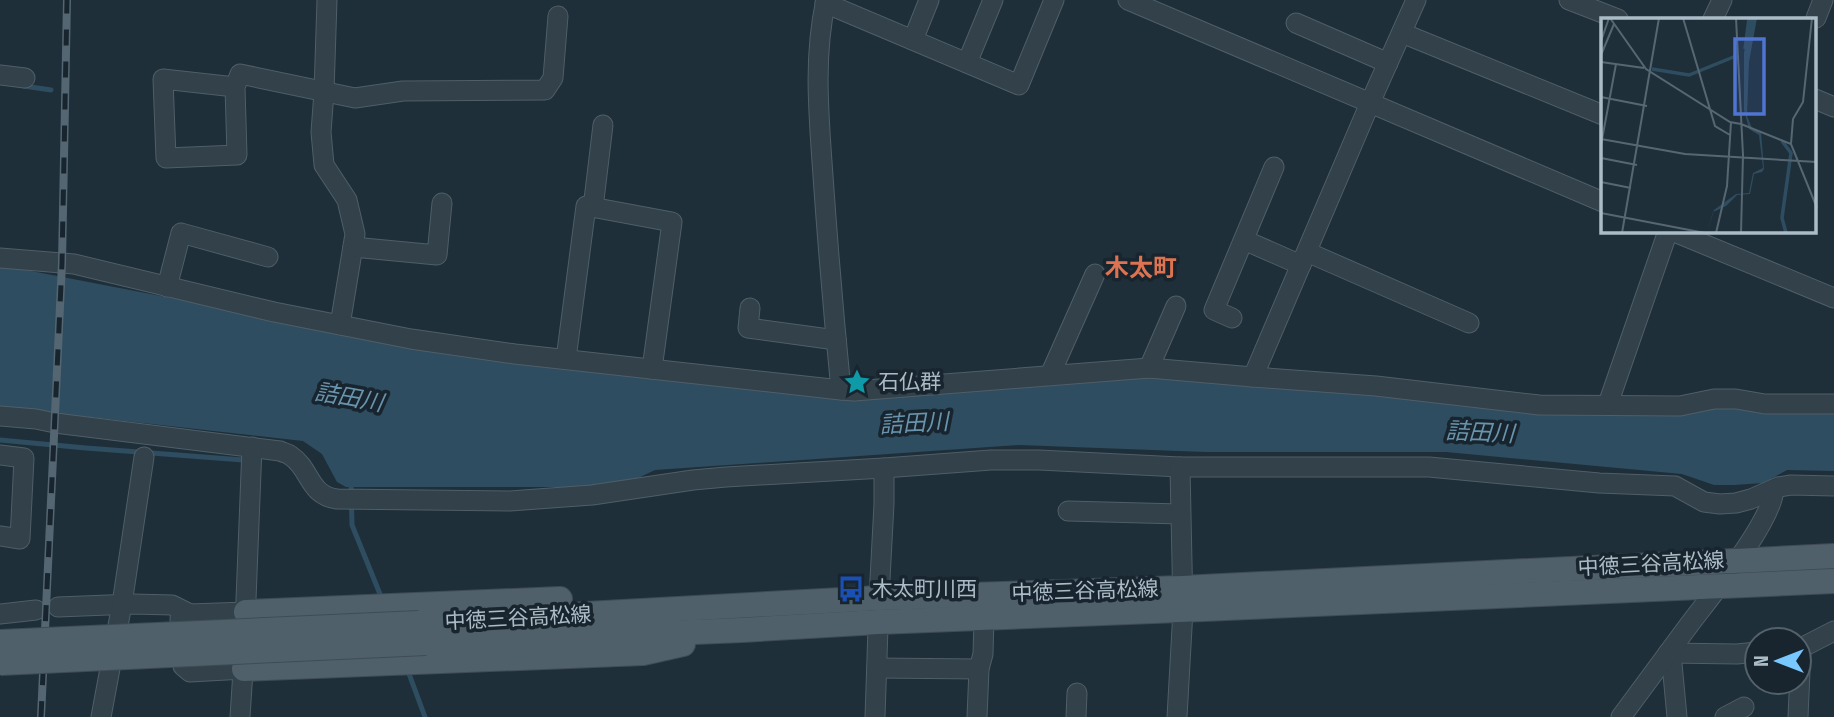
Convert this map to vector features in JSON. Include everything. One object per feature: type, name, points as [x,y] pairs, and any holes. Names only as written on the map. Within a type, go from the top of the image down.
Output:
[{"type":"main road","name":"中徳三谷高松線","points":[[0,642],[423,633],[741,630],[878,610],[984,618],[1183,599],[1737,560],[1834,556]]},
{"type":"main road","name":"中徳三谷高松線","points":[[0,663],[423,633],[723,607],[878,610],[1834,581]]},
{"type":"main road","points":[[246,612],[678,596],[723,607]]},
{"type":"main road","points":[[244,669],[643,653],[741,630]]},
{"type":"street","points":[[327,0],[321,132],[324,165],[347,200],[355,234],[340,325]]},
{"type":"street","points":[[913,40],[929,0]]},
{"type":"street","points":[[967,63],[993,0]]},
{"type":"street","points":[[841,390],[818,101],[818,53],[825,1],[1019,85],[1054,0]]},
{"type":"street","points":[[1128,0],[1601,201]]},
{"type":"street","points":[[1253,377],[1416,0]]},
{"type":"street","points":[[1569,0],[1615,18]]},
{"type":"street","points":[[1713,18],[1722,0]]},
{"type":"street","points":[[235,87],[163,79],[166,158],[237,155],[235,87],[240,74],[355,98],[403,91],[545,90],[553,78],[558,16]]},
{"type":"street","points":[[1296,23],[1388,63]]},
{"type":"street","points":[[1402,33],[1601,114]]},
{"type":"street","points":[[0,75],[25,78]]},
{"type":"street","points":[[1816,99],[1834,107]]},
{"type":"street","points":[[593,208],[603,125]]},
{"type":"street","points":[[1232,318],[1214,310],[1274,167]]},
{"type":"street","points":[[353,247],[437,255],[442,203]]},
{"type":"street","points":[[566,359],[586,206],[672,222],[652,369]]},
{"type":"street","points":[[167,287],[181,233],[268,257]]},
{"type":"street","points":[[1608,404],[1669,233]]},
{"type":"street","points":[[1675,233],[1834,298]]},
{"type":"street","points":[[1244,240],[1304,258],[1469,323]]},
{"type":"street","points":[[0,258],[74,264],[261,309],[411,339],[515,354],[841,390],[1149,368],[1376,386],[1539,405],[1680,406],[1714,399],[1746,399],[1765,404],[1834,404]]},
{"type":"street","points":[[1050,375],[1094,274]]},
{"type":"street","points":[[1149,368],[1176,306]]},
{"type":"street","points":[[748,325],[836,340]]},
{"type":"street","points":[[0,416],[280,451],[292,456],[317,491],[328,498],[337,499],[510,501],[593,495],[715,478],[991,460],[1180,467],[1429,467],[1600,483],[1675,486],[1704,502],[1720,504],[1751,499],[1791,485],[1834,485]]},
{"type":"street","points":[[240,717],[252,447]]},
{"type":"street","points":[[0,455],[24,458],[20,539],[0,536]]},
{"type":"street","points":[[101,717],[122,604],[144,457]]},
{"type":"street","points":[[1177,717],[1183,599],[1180,467]]},
{"type":"street","points":[[875,717],[884,468]]},
{"type":"street","points":[[1621,717],[1737,560],[1767,513],[1774,489]]},
{"type":"street","points":[[1068,511],[1180,514]]},
{"type":"street","points":[[58,607],[172,605],[190,614],[246,612]]},
{"type":"street","points":[[0,614],[36,610]]},
{"type":"street","points":[[190,614],[180,620],[183,666],[190,672],[244,669]]},
{"type":"street","points":[[977,717],[984,618]]},
{"type":"street","points":[[0,626],[3,630],[5,662],[0,668]]},
{"type":"street","points":[[1813,642],[1834,631]]},
{"type":"street","points":[[1670,653],[1743,653]]},
{"type":"street","points":[[1670,653],[1676,717]]},
{"type":"street","points":[[877,668],[979,669]]},
{"type":"street","points":[[1076,717],[1077,693]]},
{"type":"street","points":[[1798,717],[1799,696]]},
{"type":"street","points":[[1725,717],[1744,707]]},
{"type":"water","name":"詰田川","points":[[0,265],[415,345],[853,396],[1149,374],[1520,407],[1708,410],[1729,406],[1834,411],[1834,471],[1787,470],[1763,483],[1714,485],[1682,474],[1446,452],[1206,452],[1019,445],[655,470],[619,487],[346,487],[337,482],[322,454],[303,441],[0,407]]},
{"type":"waterway","points":[[24,86],[51,90]]},
{"type":"waterway","points":[[0,440],[243,460]]},
{"type":"waterway","points":[[351,482],[352,525],[382,599]]},
{"type":"waterway","points":[[408,671],[425,717]]},
{"type":"railway","points":[[41,717],[62,263],[67,0]]},
{"type":"place","name":"石仏群","points":[[857,382]]},
{"type":"place","name":"木太町川西","points":[[851,589]]},
{"type":"district","name":"木太町","points":[[1141,268]]}]
